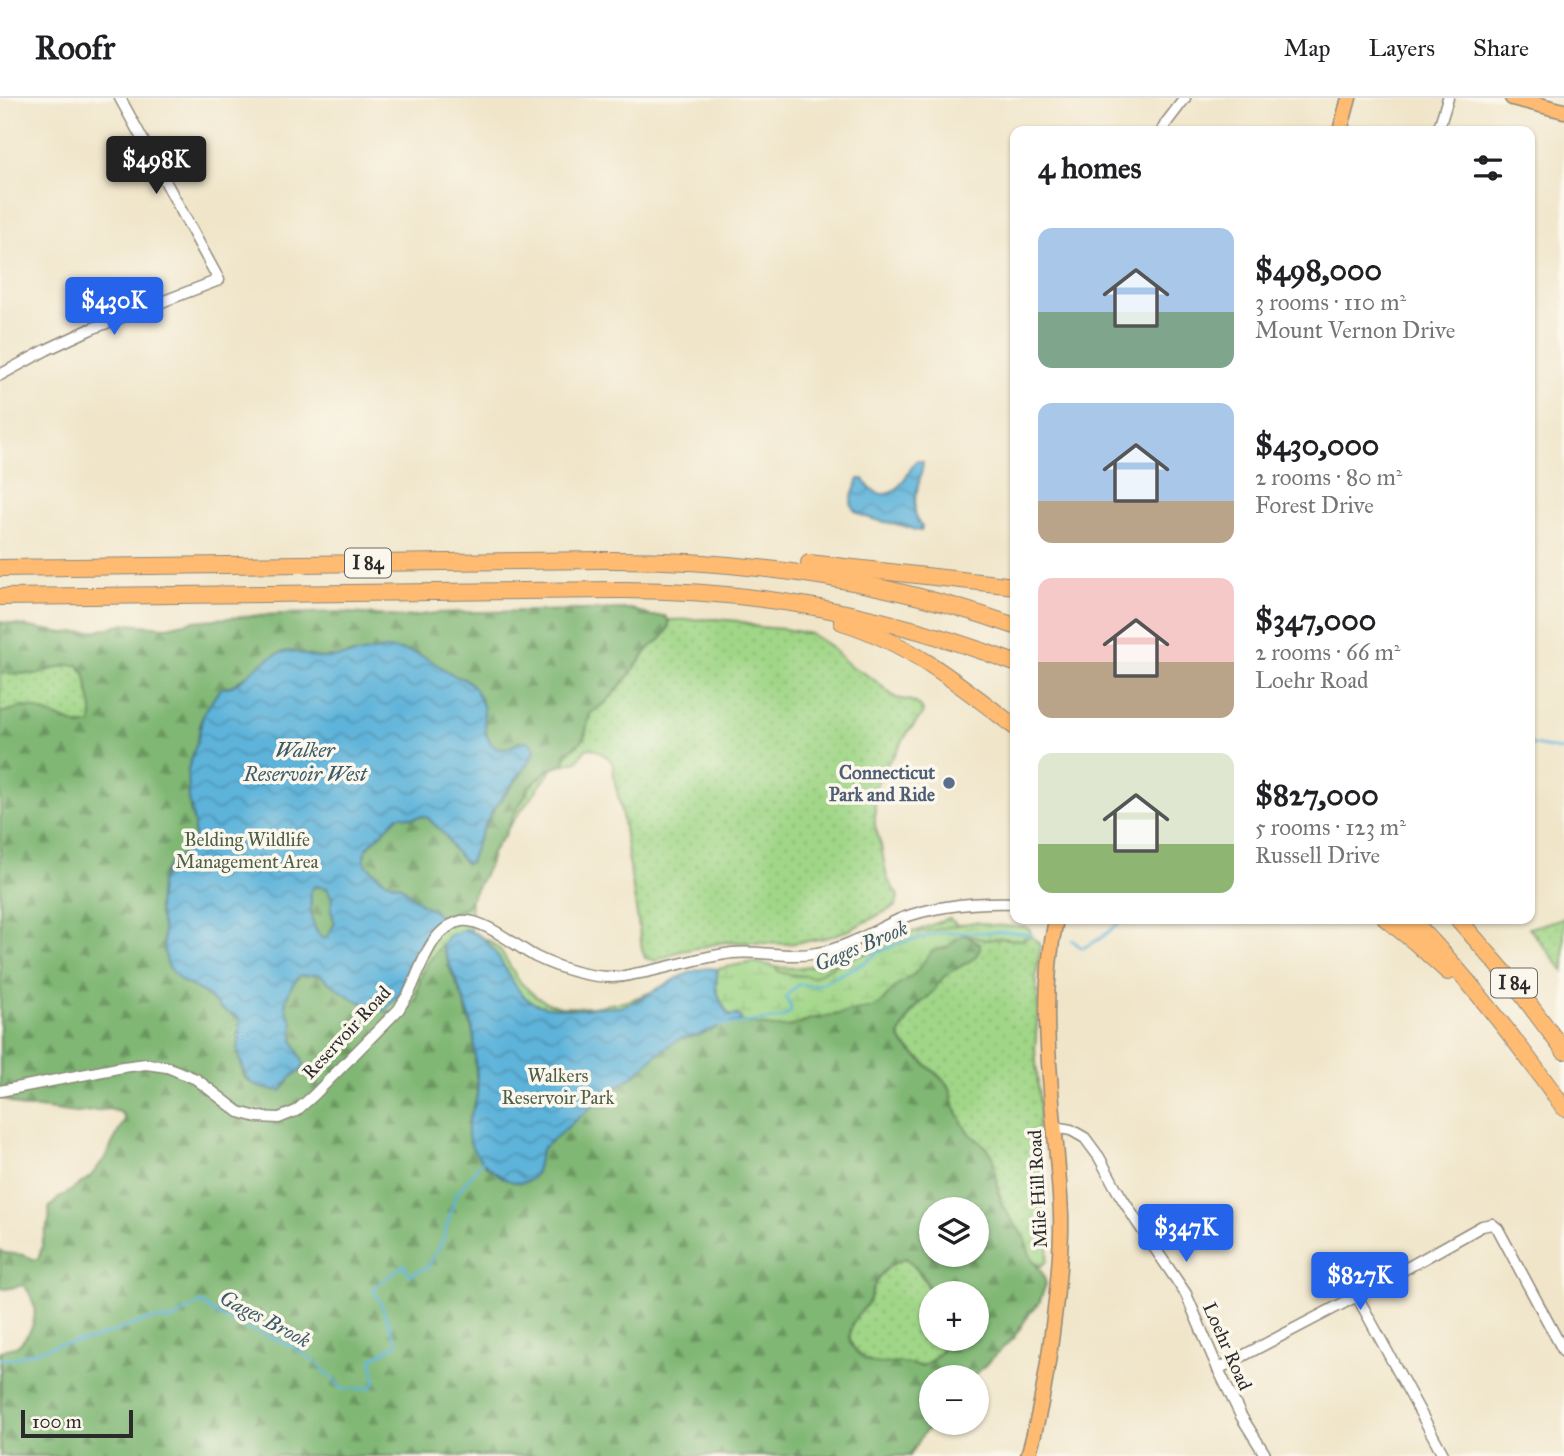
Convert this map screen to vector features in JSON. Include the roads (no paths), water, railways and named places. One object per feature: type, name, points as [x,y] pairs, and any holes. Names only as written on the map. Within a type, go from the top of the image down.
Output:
[{"type":"highway","name":"I 84","points":[[0,568],[601,559],[736,564],[870,584],[1010,624]]},
{"type":"highway","points":[[736,564],[756,559],[775,559],[1010,585]]},
{"type":"highway","name":"I 84","points":[[0,597],[631,590],[706,593],[791,603],[842,613],[921,631],[1010,661]]},
{"type":"highway","points":[[791,603],[810,614],[856,626],[901,646],[1010,723]]},
{"type":"highway","points":[[1392,924],[1435,960],[1490,1020],[1512,1035]]},
{"type":"highway","name":"I 84","points":[[1416,924],[1461,972],[1512,1035],[1564,1108]]},
{"type":"highway","name":"I 84","points":[[1462,924],[1519,989],[1564,1051]]},
{"type":"main road","points":[[1341,126],[1349,98]]},
{"type":"main road","points":[[1512,98],[1564,111]]},
{"type":"main road","name":"Mile Hill Road","points":[[1028,1456],[1046,1383],[1060,1255],[1061,1217],[1046,1016],[1049,962],[1055,924]]},
{"type":"street","points":[[0,375],[90,329],[219,279],[120,98]]},
{"type":"street","points":[[1164,126],[1185,98]]},
{"type":"street","points":[[1440,126],[1448,98]]},
{"type":"street","name":"Reservoir Road","points":[[0,1091],[123,1066],[146,1064],[167,1067],[196,1079],[239,1112],[257,1118],[279,1118],[296,1111],[314,1095],[399,1009],[429,947],[445,930],[466,920],[486,926],[551,964],[598,976],[616,977],[733,953],[817,953],[848,944],[918,913],[985,902],[1010,904]]},
{"type":"street","name":"Loehr Road","points":[[1054,1127],[1071,1130],[1085,1138],[1092,1147],[1137,1222],[1186,1294],[1241,1416],[1266,1456]]},
{"type":"street","points":[[1218,1369],[1482,1226],[1492,1224],[1564,1352]]},
{"type":"street","points":[[1357,1296],[1444,1456]]},
{"type":"water","points":[[916,461],[923,463],[915,505],[921,531],[867,517],[855,511],[851,500],[859,479],[864,479],[873,491],[886,494],[899,486]]},
{"type":"water","name":"Walker Reservoir West","points":[[386,649],[416,654],[467,680],[483,706],[485,730],[491,743],[503,749],[527,741],[535,751],[489,816],[470,862],[466,864],[446,836],[423,816],[398,816],[366,849],[366,865],[386,881],[401,886],[441,919],[414,951],[399,996],[385,1011],[359,1001],[319,974],[299,976],[290,989],[285,1004],[293,1023],[293,1040],[304,1064],[281,1091],[262,1088],[248,1079],[240,1059],[239,1018],[221,1009],[203,992],[181,981],[168,966],[164,951],[158,909],[160,884],[168,866],[194,842],[188,769],[203,715],[219,690],[234,685],[277,654],[288,651],[321,658]],"holes":[[[315,886],[327,888],[332,898],[331,911],[335,923],[323,939],[313,923],[311,890]]]},
{"type":"water","points":[[464,929],[489,944],[520,992],[530,1001],[542,1006],[575,1009],[620,1007],[694,971],[717,969],[716,987],[721,1002],[729,1016],[738,1015],[741,1018],[740,1021],[699,1035],[679,1039],[658,1053],[636,1074],[602,1098],[543,1148],[532,1178],[520,1183],[510,1181],[483,1162],[473,1149],[468,1134],[478,1090],[474,1036],[442,944],[448,936]]},
{"type":"waterway","name":"Gages Brook","points":[[1535,745],[1564,751]]},
{"type":"waterway","name":"Gages Brook","points":[[1072,940],[1082,948],[1104,936],[1117,924]]},
{"type":"waterway","name":"Gages Brook","points":[[718,1026],[783,1018],[790,1012],[791,1007],[785,997],[799,984],[820,984],[900,943],[941,933],[1010,932],[1032,935]]},
{"type":"waterway","name":"Gages Brook","points":[[0,1359],[11,1359],[56,1345],[90,1340],[150,1319],[173,1320],[202,1303],[235,1324],[285,1343],[303,1353],[342,1389],[370,1388],[375,1382],[372,1359],[397,1344],[373,1288],[404,1265],[410,1275],[428,1267],[443,1240],[455,1196],[482,1161]]},
{"type":"place","name":"Connecticut Park and Ride","points":[[949,783]]},
{"type":"park label","name":"Belding Wildlife Management Area","points":[[247,850]]},
{"type":"park label","name":"Walkers Reservoir Park","points":[[558,1086]]}]
